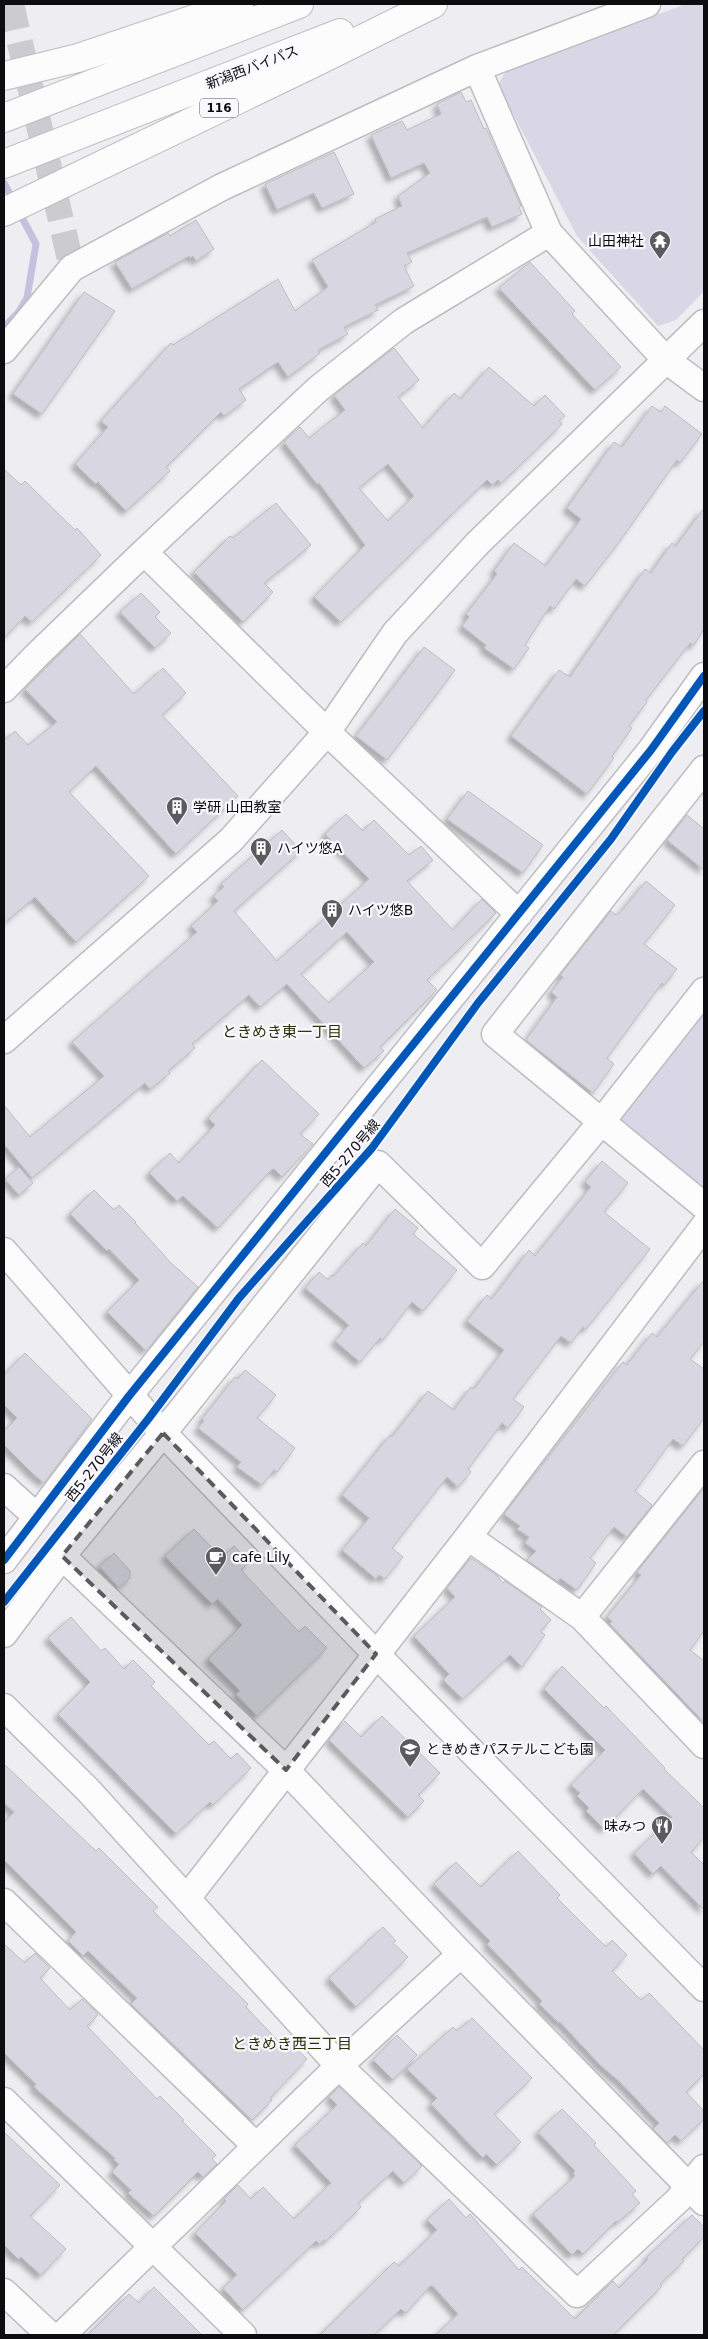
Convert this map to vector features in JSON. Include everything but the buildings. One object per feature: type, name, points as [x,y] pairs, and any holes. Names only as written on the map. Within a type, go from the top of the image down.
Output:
[{"type":"highway","points":[[4,76],[78,58],[239,4]]},
{"type":"highway","points":[[4,118],[299,4]]},
{"type":"highway","name":"新潟西バイパス","points":[[4,164],[417,4]]},
{"type":"highway","name":"116","points":[[4,212],[433,4]]},
{"type":"street","points":[[4,350],[72,268],[222,187],[477,68],[647,4]]},
{"type":"street","points":[[477,68],[549,233],[666,360],[704,388]]},
{"type":"street","points":[[4,690],[36,656],[144,552],[318,389],[404,320],[549,233]]},
{"type":"street","points":[[4,1040],[232,840],[327,732],[395,633],[477,544],[704,322]]},
{"type":"street","points":[[144,552],[327,732],[519,914]]},
{"type":"street","points":[[4,1560],[129,1396],[650,750],[704,676]]},
{"type":"street","points":[[704,769],[495,1034],[704,1206]]},
{"type":"street","points":[[4,1634],[62,1556],[378,1164],[482,1266],[602,1121],[704,991]]},
{"type":"street","points":[[187,1898],[468,1537],[704,1226]]},
{"type":"street","points":[[4,1251],[163,1433],[376,1654],[704,1988]]},
{"type":"street","points":[[582,1617],[704,1464]]},
{"type":"street","points":[[4,1487],[37,1516]]},
{"type":"street","points":[[468,1537],[582,1617],[704,1745]]},
{"type":"street","points":[[4,1707],[88,1790],[340,2066],[577,2294],[678,2200],[699,2185],[461,1954],[286,1770],[62,1556]]},
{"type":"street","points":[[4,1902],[256,2146]]},
{"type":"street","points":[[62,2335],[256,2146],[461,1954]]},
{"type":"street","points":[[4,2102],[244,2335]]},
{"type":"street","points":[[4,2292],[50,2335]]},
{"type":"highlighted area","points":[[163,1433],[376,1654],[286,1770],[62,1556]]},
{"type":"shaded area","points":[[686,4],[704,4],[704,291],[676,320],[658,326],[577,236],[498,85],[506,71]]},
{"type":"shaded area","points":[[704,1004],[704,1186],[695,1187],[620,1126],[618,1114]]},
{"type":"waterway","points":[[4,183],[14,202]]},
{"type":"waterway","points":[[4,327],[18,313],[27,298],[36,244],[19,212]]},
{"type":"tunnel","points":[[11,4],[72,268]]},
{"type":"cycle path","name":"西5-270号線","points":[[4,1560],[129,1396],[651,750],[704,676]]},
{"type":"cycle path","name":"西5-270号線","points":[[4,1602],[149,1418],[239,1298],[372,1148],[478,1003],[611,839],[672,752],[704,711]]},
{"type":"place","name":"山田神社","points":[[660,260]]},
{"type":"place","name":"学研 山田教室","points":[[177,826]]},
{"type":"place","name":"ハイツ悠A","points":[[261,867]]},
{"type":"place","name":"ハイツ悠B","points":[[332,929]]},
{"type":"place","name":"cafe Lily","points":[[216,1576]]},
{"type":"place","name":"ときめきパステルこども園","points":[[410,1768]]},
{"type":"place","name":"味みつ","points":[[662,1845]]},
{"type":"district","name":"ときめき東一丁目","points":[[282,1032]]},
{"type":"district","name":"ときめき西三丁目","points":[[292,2044]]}]
